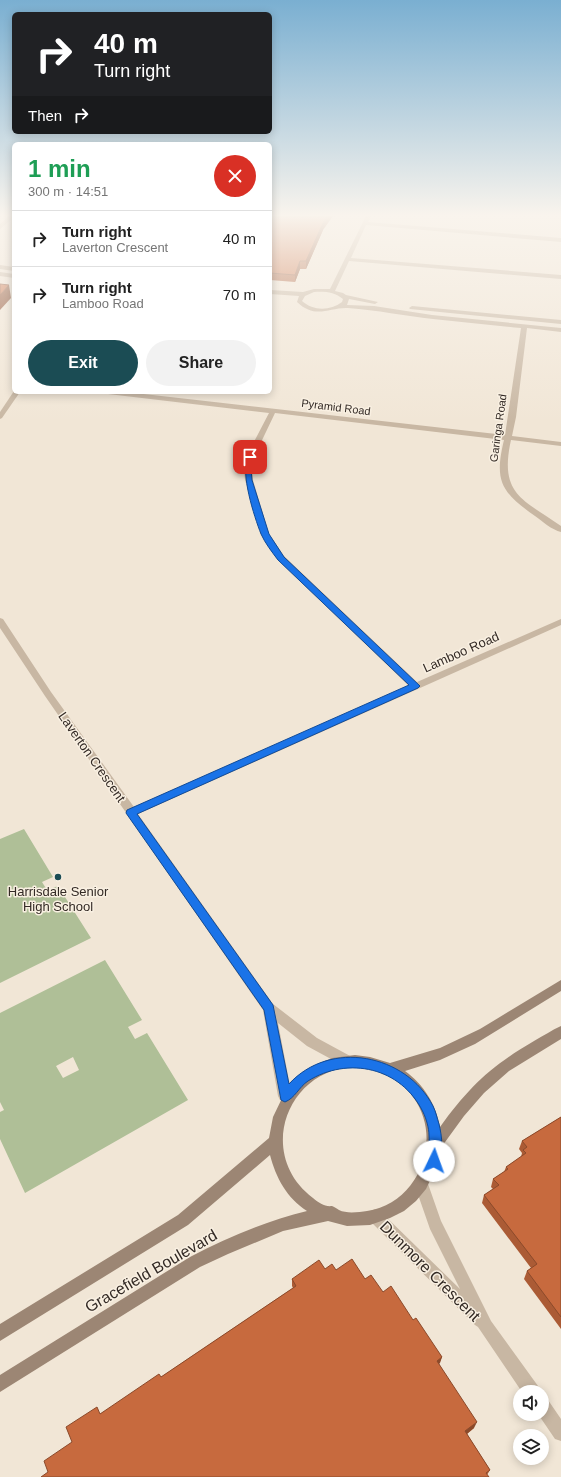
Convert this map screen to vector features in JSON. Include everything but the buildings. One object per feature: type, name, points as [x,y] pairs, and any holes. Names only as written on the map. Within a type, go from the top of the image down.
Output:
[{"type":"street","points":[[332,291],[335,285]]},
{"type":"street","points":[[272,292],[303,294],[317,290],[332,291],[345,297],[416,308],[561,322]]},
{"type":"street","points":[[299,301],[303,294]]},
{"type":"street","points":[[341,306],[345,303],[345,297]]},
{"type":"street","points":[[272,298],[299,301],[302,305],[314,309],[328,310],[341,306],[374,308],[432,317],[561,330]]},
{"type":"street","name":"Garinga Road","points":[[524,326],[503,475],[507,487],[516,498],[561,530]]},
{"type":"street","points":[[0,417],[16,394]]},
{"type":"street","name":"Pyramid Road","points":[[125,394],[561,444]]},
{"type":"street","points":[[273,411],[250,457],[248,469],[249,480],[265,534],[281,558],[415,686]]},
{"type":"street","name":"Laverton Crescent","points":[[0,621],[130,813],[269,1008],[312,1042],[347,1062]]},
{"type":"street","name":"Lamboo Road","points":[[130,813],[561,622]]},
{"type":"street","points":[[387,1070],[457,1047],[483,1033],[561,985]]},
{"type":"street","name":"Laverton Crescent","points":[[269,1008],[285,1096]]},
{"type":"street","points":[[435,1145],[465,1103],[488,1080],[561,1032]]},
{"type":"street","points":[[347,1062],[365,1063],[387,1070],[399,1076],[416,1091],[428,1109],[436,1135],[434,1161],[422,1186],[409,1199],[394,1210],[375,1216],[350,1217],[325,1211],[304,1198],[289,1182],[279,1163],[274,1143],[276,1118],[285,1096],[302,1078],[323,1067],[347,1062]]},
{"type":"street","name":"Gracefield Boulevard","points":[[0,1333],[183,1220],[274,1143]]},
{"type":"street","name":"Dunmore Crescent","points":[[422,1186],[435,1224],[486,1326],[527,1385]]},
{"type":"street","name":"Gracefield Boulevard","points":[[0,1384],[195,1262],[223,1248],[283,1224],[332,1212]]},
{"type":"street","name":"Dunmore Crescent","points":[[375,1216],[486,1326]]},
{"type":"street","points":[[549,1416],[561,1434]]},
{"type":"green space","points":[[24,829],[53,877],[42,882],[47,890],[58,886],[91,938],[0,983],[0,839]]},
{"type":"green space","points":[[105,960],[142,1020],[128,1027],[135,1039],[147,1033],[188,1100],[25,1193],[0,1139],[0,1112],[4,1110],[0,1102],[0,1013]],"holes":[[[73,1057],[79,1070],[63,1078],[56,1066]]]},
{"type":"place","name":"Harrisdale Senior High School","points":[[58,877]]},
{"type":"route","points":[[250,457],[248,469],[249,480],[265,534],[272,546],[281,558],[415,686],[130,813],[269,1008],[285,1096],[302,1078],[323,1067],[347,1062],[365,1063],[382,1067],[399,1076],[416,1091],[428,1109],[436,1135],[434,1161]]}]
